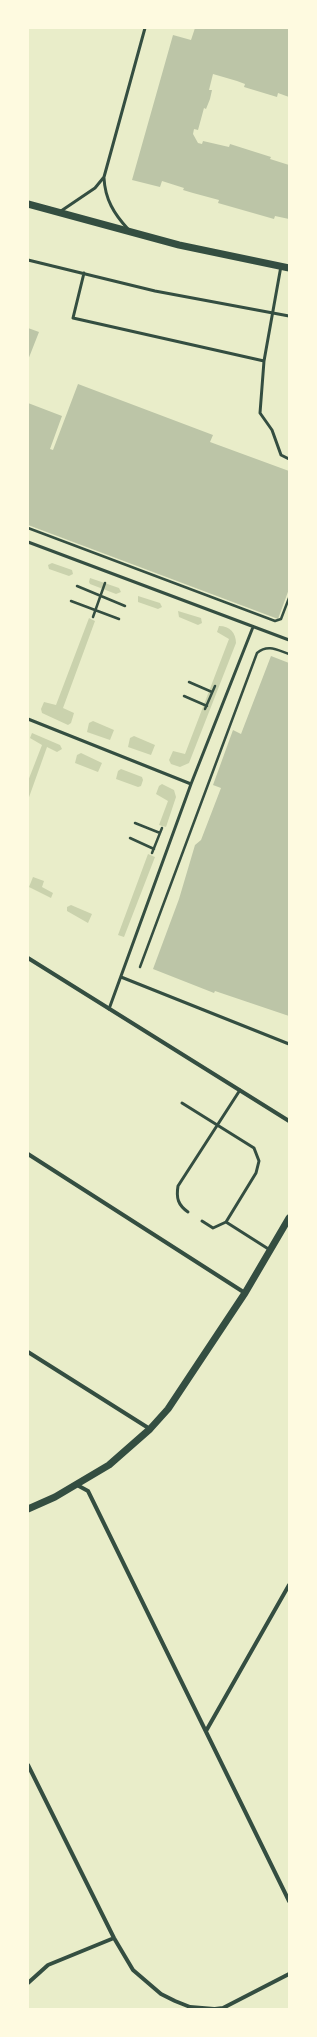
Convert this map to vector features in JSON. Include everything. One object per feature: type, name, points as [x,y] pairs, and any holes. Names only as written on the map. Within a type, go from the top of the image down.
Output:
[{"type":"street","points":[[28,204],[179,245],[289,268]]},
{"type":"street","points":[[28,958],[289,1121]]},
{"type":"street","points":[[28,1154],[245,1293]]},
{"type":"street","points":[[28,1509],[77,1485],[109,1465],[150,1429],[168,1409],[245,1293],[289,1218]]},
{"type":"street","points":[[28,1352],[150,1429]]},
{"type":"street","points":[[77,1485],[88,1491],[289,1901]]},
{"type":"street","points":[[206,1731],[289,1585]]},
{"type":"street","points":[[28,1765],[114,1938],[134,1970],[161,1994],[190,2007],[215,2009],[223,2008],[289,1974]]},
{"type":"street","points":[[28,1983],[48,1964],[114,1938]]},
{"type":"lane","points":[[131,232],[117,217],[107,199],[104,191],[104,177],[145,28]]},
{"type":"lane","points":[[59,212],[89,192],[104,177]]},
{"type":"lane","points":[[28,260],[155,290],[289,316]]},
{"type":"lane","points":[[281,266],[264,361],[260,413],[272,430],[281,455],[289,458]]},
{"type":"lane","points":[[84,273],[73,318],[264,361]]},
{"type":"lane","points":[[28,542],[289,640]]},
{"type":"lane","points":[[108,1009],[191,784],[253,627]]},
{"type":"lane","points":[[28,719],[191,784]]},
{"type":"lane","points":[[121,977],[289,1044]]},
{"type":"lane","points":[[188,1212],[181,1207],[176,1197],[178,1186],[240,1090]]},
{"type":"lane","points":[[182,1103],[254,1148],[259,1161],[256,1173],[226,1222],[213,1228],[202,1221]]},
{"type":"lane","points":[[226,1222],[270,1250]]},
{"type":"path","points":[[28,528],[275,621],[281,619],[289,598]]},
{"type":"path","points":[[93,617],[106,584]]},
{"type":"path","points":[[77,586],[124,606]]},
{"type":"path","points":[[71,601],[119,620]]},
{"type":"path","points":[[140,967],[257,653],[263,648],[271,648],[289,654]]},
{"type":"path","points":[[189,682],[212,692]]},
{"type":"path","points":[[205,709],[215,686]]},
{"type":"path","points":[[184,696],[207,706]]},
{"type":"path","points":[[135,823],[160,833]]},
{"type":"path","points":[[152,853],[162,828]]},
{"type":"path","points":[[130,838],[154,849]]},
{"type":"green space","points":[[52,563],[72,570],[73,574],[69,576],[49,569],[48,565]]},
{"type":"green space","points":[[90,578],[119,588],[121,592],[116,594],[90,584]]},
{"type":"green space","points":[[138,596],[160,603],[162,607],[158,609],[138,602]]},
{"type":"green space","points":[[178,611],[201,618],[202,623],[198,625],[179,617]]},
{"type":"green space","points":[[89,618],[95,621],[63,708],[74,713],[71,723],[68,725],[42,713],[41,709],[44,702],[56,705]]},
{"type":"green space","points":[[219,626],[226,627],[234,633],[236,643],[189,763],[180,767],[171,764],[169,760],[173,751],[185,754],[229,639],[217,632]]},
{"type":"green space","points":[[93,721],[114,730],[110,740],[87,732],[89,723]]},
{"type":"green space","points":[[32,733],[60,745],[62,749],[57,752],[47,747],[28,800],[28,781],[42,745],[30,738]]},
{"type":"green space","points":[[134,736],[155,745],[151,755],[128,747],[130,738]]},
{"type":"green space","points":[[81,753],[102,763],[98,772],[75,763],[77,755]]},
{"type":"green space","points":[[121,769],[142,777],[143,780],[141,786],[138,787],[116,779],[118,771]]},
{"type":"green space","points":[[162,784],[174,790],[176,797],[166,827],[159,825],[168,801],[156,794],[159,786]]},
{"type":"green space","points":[[148,854],[155,857],[124,937],[118,935]]},
{"type":"green space","points":[[33,877],[44,881],[42,887],[53,893],[51,898],[29,887]]},
{"type":"green space","points":[[71,905],[92,914],[88,923],[67,911],[67,907]]},
{"type":"building","points":[[195,28],[289,28],[289,97],[278,93],[277,97],[244,87],[245,84],[213,74],[209,90],[212,90],[210,99],[206,109],[204,108],[198,130],[194,129],[193,134],[198,143],[202,144],[203,141],[229,147],[230,144],[271,157],[270,159],[289,165],[289,219],[275,216],[274,219],[218,203],[219,200],[183,190],[184,188],[162,181],[160,187],[132,180],[173,35],[191,40]]},
{"type":"building","points":[[28,328],[39,332],[28,360]]},
{"type":"building","points":[[78,384],[213,435],[210,442],[289,471],[289,589],[278,619],[28,525],[28,403],[62,416],[50,449],[53,450]]},
{"type":"building","points":[[271,656],[289,663],[289,1016],[215,991],[214,993],[153,969],[179,899],[195,845],[201,840],[221,788],[213,785],[233,730],[241,734]]}]
